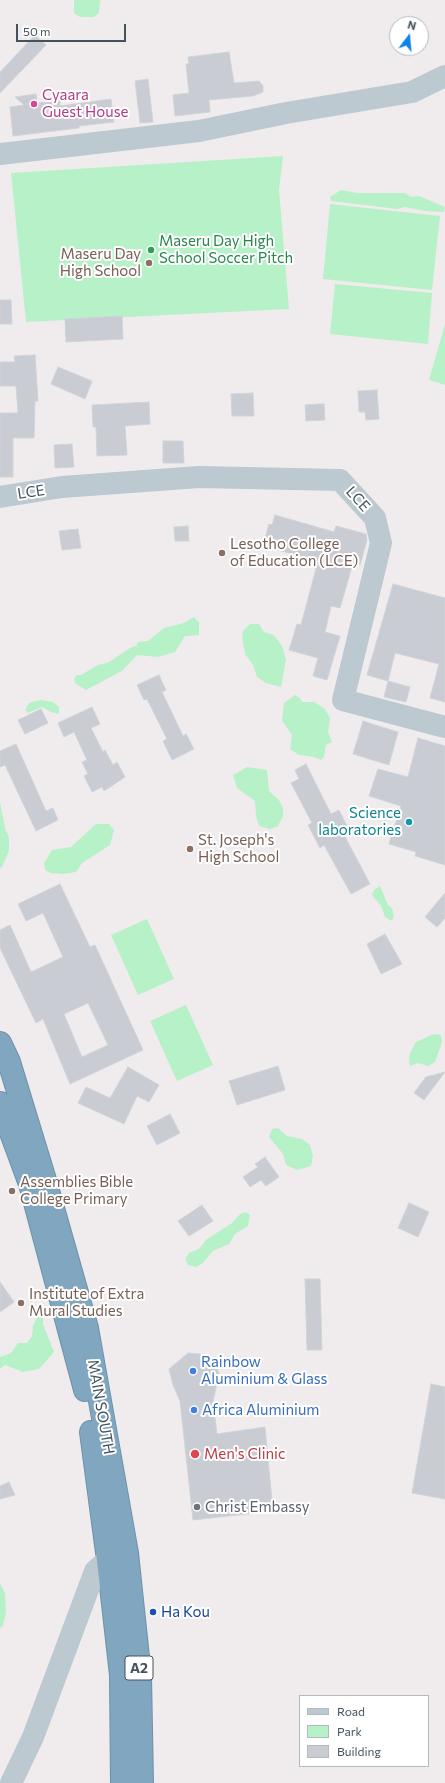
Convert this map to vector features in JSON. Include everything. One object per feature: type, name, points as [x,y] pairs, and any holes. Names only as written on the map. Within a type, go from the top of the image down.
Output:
[{"type":"highway","name":"MAIN SOUTH","points":[[0,1043],[9,1062],[45,1180],[87,1328],[118,1557],[122,1783]]},
{"type":"highway","name":"MAIN SOUTH","points":[[0,1103],[30,1184],[87,1396],[140,1676],[142,1783]]},
{"type":"street","points":[[0,154],[199,131],[286,113],[412,92],[445,76]]},
{"type":"street","name":"LCE","points":[[0,497],[62,487],[199,477],[340,480],[375,518],[381,543],[343,700],[445,727]]},
{"type":"street","points":[[11,1783],[33,1737],[96,1571],[118,1557]]},
{"type":"green space","points":[[74,0],[100,0],[99,13],[94,17],[80,17],[74,13]]},
{"type":"green space","name":"Maseru Day High School Soccer Pitch","points":[[283,156],[279,190],[289,309],[26,322],[11,173]]},
{"type":"green space","points":[[341,190],[357,193],[405,193],[411,197],[419,196],[445,207],[444,212],[425,211],[405,207],[397,209],[331,201],[330,197]]},
{"type":"green space","points":[[330,204],[440,216],[432,290],[323,279]]},
{"type":"green space","points":[[335,284],[432,293],[428,344],[330,334]]},
{"type":"green space","points":[[445,324],[445,385],[429,380]]},
{"type":"green space","points":[[194,617],[199,622],[199,635],[185,636],[175,652],[158,657],[137,655],[122,671],[86,690],[76,684],[74,679],[77,675],[81,675],[98,665],[109,662],[130,648],[136,646],[138,642],[148,641],[164,628],[184,623]]},
{"type":"green space","points":[[250,624],[259,624],[264,632],[274,635],[282,646],[286,660],[281,687],[266,683],[257,677],[253,665],[245,654],[242,637],[243,631]]},
{"type":"green space","points":[[295,695],[300,698],[302,702],[314,702],[325,709],[330,718],[328,732],[332,742],[326,745],[324,757],[321,760],[314,757],[299,755],[290,749],[292,735],[282,720],[284,703]]},
{"type":"green space","points":[[40,700],[53,702],[59,707],[59,714],[42,707],[28,713],[25,710],[29,703]]},
{"type":"green space","points":[[247,767],[267,770],[269,791],[279,800],[283,808],[283,816],[278,826],[270,829],[259,826],[256,816],[255,801],[237,788],[233,775]]},
{"type":"green space","points":[[0,802],[5,828],[9,837],[9,851],[2,867],[0,868]]},
{"type":"green space","points":[[96,824],[109,824],[114,830],[110,845],[82,863],[76,872],[63,874],[51,873],[45,870],[44,863],[52,850],[71,847]]},
{"type":"green space","points":[[380,886],[388,905],[392,908],[394,916],[392,921],[385,917],[381,906],[372,895],[374,890]]},
{"type":"green space","points":[[147,919],[174,979],[138,995],[111,935]]},
{"type":"green space","points":[[186,1005],[213,1065],[177,1081],[150,1021]]},
{"type":"green space","points":[[434,1034],[441,1035],[442,1042],[435,1062],[428,1066],[418,1063],[410,1066],[410,1053],[416,1042]]},
{"type":"green space","points":[[278,1128],[287,1136],[302,1139],[310,1145],[313,1156],[311,1166],[297,1170],[286,1165],[283,1154],[269,1137],[272,1129]]},
{"type":"green space","points":[[246,1212],[250,1215],[248,1226],[235,1234],[229,1244],[213,1251],[203,1263],[196,1267],[188,1265],[185,1259],[189,1253],[199,1249],[207,1239],[232,1223],[240,1214]]},
{"type":"green space","points":[[43,1315],[43,1324],[54,1352],[39,1369],[23,1372],[5,1365],[0,1369],[0,1357],[11,1353],[18,1343],[27,1343],[32,1336],[33,1326],[37,1317]]},
{"type":"green space","points":[[0,1583],[5,1593],[6,1612],[3,1626],[0,1628]]},
{"type":"building","points":[[35,35],[46,45],[0,93],[0,72]]},
{"type":"building","points":[[229,52],[234,83],[259,81],[263,86],[263,92],[253,96],[209,100],[210,112],[175,116],[173,95],[189,93],[186,64],[189,64],[188,57]]},
{"type":"building","points":[[148,79],[153,122],[140,123],[135,81]]},
{"type":"building","points":[[36,94],[37,103],[60,101],[60,106],[111,99],[114,122],[13,136],[10,107],[24,105],[15,97]]},
{"type":"building","points":[[0,300],[11,300],[12,324],[0,324]]},
{"type":"building","points":[[122,316],[123,339],[66,342],[65,319]]},
{"type":"building","points":[[35,355],[38,401],[35,401],[34,438],[13,438],[13,477],[0,477],[0,413],[18,413],[16,386],[0,386],[0,362],[15,362],[14,356]]},
{"type":"building","points":[[58,367],[92,381],[85,399],[51,384]]},
{"type":"building","points":[[377,390],[379,419],[366,420],[365,412],[359,412],[358,391]]},
{"type":"building","points":[[253,393],[254,416],[232,416],[231,394]]},
{"type":"building","points":[[149,402],[150,424],[125,426],[127,455],[97,456],[96,427],[93,427],[92,405]]},
{"type":"building","points":[[324,404],[325,420],[306,421],[305,405]]},
{"type":"building","points":[[163,441],[183,441],[184,463],[163,463]]},
{"type":"building","points":[[72,444],[74,467],[55,468],[54,445]]},
{"type":"building","points":[[275,515],[334,532],[336,526],[366,534],[367,540],[360,565],[353,563],[340,608],[331,606],[325,632],[340,636],[327,680],[313,676],[318,658],[289,650],[297,624],[301,625],[318,561],[263,546],[269,524],[272,525]]},
{"type":"building","points":[[188,526],[189,541],[175,541],[174,527]]},
{"type":"building","points":[[78,529],[81,548],[62,550],[59,531]]},
{"type":"building","points":[[393,584],[445,598],[445,702],[430,698],[439,664],[395,653],[388,681],[367,675]]},
{"type":"building","points":[[159,675],[166,690],[162,692],[183,736],[186,734],[194,749],[172,760],[163,741],[167,739],[147,699],[144,700],[137,685]]},
{"type":"building","points":[[388,681],[410,687],[406,702],[384,697]]},
{"type":"building","points":[[92,707],[100,724],[91,728],[103,752],[105,750],[113,765],[117,762],[125,777],[104,791],[102,787],[92,792],[84,776],[88,774],[82,762],[87,760],[74,732],[64,737],[58,723]]},
{"type":"building","points":[[41,709],[48,723],[25,734],[18,720]]},
{"type":"building","points":[[363,721],[398,732],[389,765],[353,754]]},
{"type":"building","name":"Science laboratories","points":[[418,738],[445,746],[445,865],[415,856],[416,852],[389,844],[401,806],[369,796],[378,769],[408,777]]},
{"type":"building","points":[[16,744],[46,811],[53,808],[58,820],[36,831],[5,765],[0,767],[0,751]]},
{"type":"building","points":[[306,764],[331,814],[339,810],[349,830],[342,831],[370,884],[351,894],[324,845],[320,848],[308,825],[312,823],[291,783],[299,779],[295,770]]},
{"type":"building","points":[[60,884],[90,947],[95,945],[143,1050],[70,1084],[43,1019],[36,1023],[0,948],[0,930],[10,925],[31,972],[63,957],[43,913],[26,921],[18,904]],"holes":[[[88,1003],[108,1045],[82,1057],[64,1014]]]},
{"type":"building","points":[[445,893],[445,918],[437,927],[425,917]]},
{"type":"building","points":[[385,934],[402,964],[381,974],[367,944]]},
{"type":"building","points":[[278,1066],[285,1090],[237,1105],[229,1081]]},
{"type":"building","points":[[128,1067],[159,1085],[149,1102],[137,1096],[124,1124],[78,1103],[86,1087],[110,1098]]},
{"type":"building","points":[[445,1072],[424,1100],[414,1093],[426,1077]]},
{"type":"building","points":[[170,1114],[180,1133],[157,1145],[147,1126]]},
{"type":"building","points":[[265,1157],[279,1177],[266,1186],[261,1180],[250,1187],[243,1177],[258,1167],[255,1164]]},
{"type":"building","points":[[409,1203],[429,1212],[418,1237],[398,1228]]},
{"type":"building","points":[[202,1205],[213,1221],[189,1236],[178,1221]]},
{"type":"building","points":[[305,1279],[320,1279],[322,1350],[307,1350]]},
{"type":"building","points":[[0,1282],[14,1302],[0,1312]]},
{"type":"building","points":[[188,1353],[200,1354],[214,1360],[219,1373],[213,1402],[217,1434],[265,1427],[273,1511],[193,1520],[180,1401],[173,1385],[169,1369]]},
{"type":"building","points":[[431,1384],[445,1387],[445,1499],[412,1493]]},
{"type":"building","points":[[9,1482],[15,1495],[0,1499],[0,1486]]},
{"type":"place","name":"Cyaara Guest House","points":[[34,104]]},
{"type":"place","name":"Maseru Day High School Soccer Pitch","points":[[151,250]]},
{"type":"place","name":"Maseru Day High School","points":[[149,263]]},
{"type":"place","name":"Lesotho College of Education (LCE)","points":[[222,553]]},
{"type":"place","name":"Science laboratories","points":[[409,822]]},
{"type":"place","name":"St. Joseph's High School","points":[[190,849]]},
{"type":"place","name":"Assemblies Bible College Primary","points":[[12,1191]]},
{"type":"place","name":"Institute of Extra Mural Studies","points":[[21,1303]]},
{"type":"place","name":"Rainbow Aluminium & Glass","points":[[193,1371]]},
{"type":"place","name":"Africa Aluminium","points":[[194,1410]]},
{"type":"place","name":"Men's Clinic","points":[[195,1454]]},
{"type":"place","name":"Christ Embassy","points":[[197,1507]]},
{"type":"place","name":"Ha Kou","points":[[153,1612]]}]
